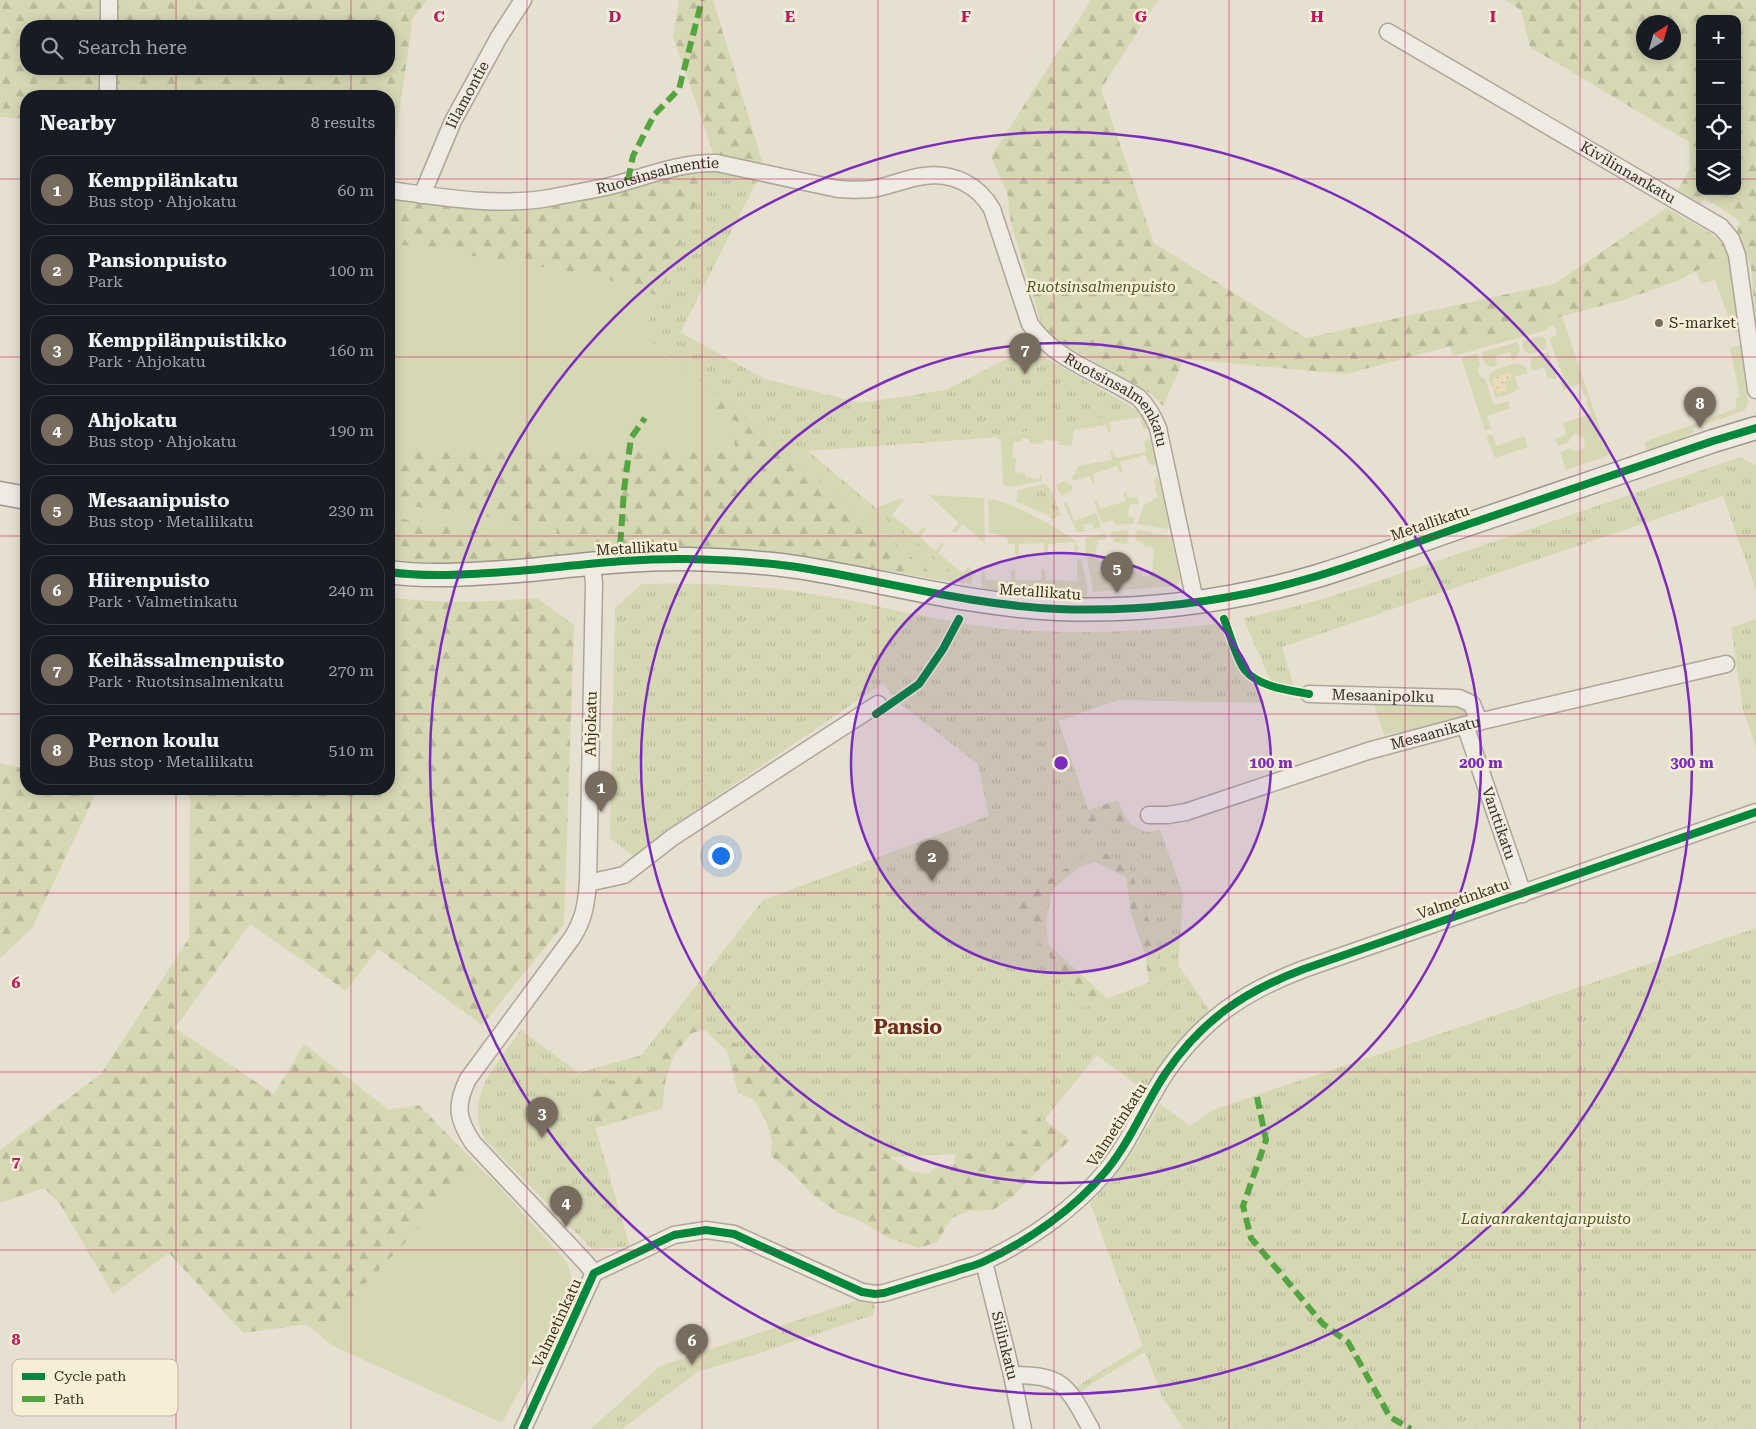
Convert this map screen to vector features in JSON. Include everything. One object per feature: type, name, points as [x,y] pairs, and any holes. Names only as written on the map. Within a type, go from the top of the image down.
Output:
[{"type":"street","points":[[109,0],[109,20]]},
{"type":"street","name":"Iilamontie","points":[[422,195],[453,121],[499,37],[523,0]]},
{"type":"street","name":"Kivilinnankatu","points":[[1388,32],[1722,227],[1731,239],[1737,255],[1756,390]]},
{"type":"street","points":[[108,75],[108,90]]},
{"type":"street","name":"Ruotsinsalmentie","points":[[395,191],[422,195],[514,201],[546,198],[606,187],[673,167],[703,163],[717,163],[838,189],[852,190],[873,189],[925,175]]},
{"type":"street","name":"Ruotsinsalmenkatu","points":[[925,175],[950,177],[960,180],[975,188],[985,197],[992,209],[1030,324],[1037,334],[1059,353],[1129,391],[1149,408],[1158,428],[1195,601]]},
{"type":"street","name":"Metallikatu","points":[[395,573],[452,575],[642,560],[688,559],[755,562],[801,568],[973,601],[1050,608],[1104,609],[1195,601],[1220,598],[1313,577],[1756,428]]},
{"type":"street","points":[[0,493],[20,496]]},
{"type":"street","name":"Ahjokatu","points":[[592,564],[594,592],[586,904],[581,923],[572,938],[468,1079],[460,1100],[459,1110],[464,1130],[473,1143],[585,1262],[594,1274]]},
{"type":"street","name":"Mesaanikatu","points":[[1150,815],[1186,812],[1361,753],[1472,723],[1726,664]]},
{"type":"street","name":"Mesaanipolku","points":[[1309,694],[1459,698],[1472,704],[1472,723]]},
{"type":"street","points":[[588,883],[624,875],[673,837],[878,704]]},
{"type":"street","name":"Vanttikatu","points":[[1472,723],[1523,894]]},
{"type":"street","name":"Valmetinkatu","points":[[523,1429],[594,1274],[674,1235],[706,1230],[734,1234],[862,1292],[875,1294],[984,1262],[1039,1231],[1088,1190],[1106,1170],[1132,1132],[1170,1068],[1202,1029],[1236,1001],[1270,982],[1297,972],[1756,812]]},
{"type":"street","name":"Siilinkatu","points":[[984,1262],[1012,1375],[1023,1429]]},
{"type":"street","points":[[1012,1375],[1042,1376],[1059,1384],[1068,1391],[1076,1402],[1091,1429]]},
{"type":"green space","points":[[0,0],[427,0],[413,18],[395,140],[395,90],[20,90],[20,119],[0,117]]},
{"type":"green space","points":[[679,0],[713,0],[763,164],[714,155],[673,37]]},
{"type":"green space","name":"Ruotsinsalmenpuisto","points":[[1091,0],[1158,0],[1101,89],[1154,243],[1306,338],[1554,284],[1667,208],[1713,235],[1723,244],[1728,257],[1715,261],[1679,280],[1627,299],[1346,374],[1184,359],[1163,406],[1150,393],[1058,341],[1042,326],[1011,223],[1007,192],[991,157]]},
{"type":"green space","points":[[1505,0],[1756,0],[1756,330],[1751,266],[1737,232],[1740,221],[1705,198],[1699,206],[1675,195],[1690,169],[1689,142],[1530,47],[1521,10]]},
{"type":"green space","points":[[688,171],[735,174],[659,296],[595,275],[395,244],[395,197],[418,203],[473,209],[576,203]]},
{"type":"green space","points":[[709,172],[735,174],[758,179],[680,333],[765,379],[860,403],[946,390],[1031,346],[1044,357],[1139,411],[988,438],[808,451],[965,583],[939,580],[643,334]]},
{"type":"green space","points":[[395,244],[595,275],[659,296],[717,260],[680,332],[746,369],[709,412],[736,421],[734,452],[395,447]]},
{"type":"green space","points":[[1728,257],[1739,332],[1734,332],[1715,280],[1701,284],[1696,271],[1715,261]]},
{"type":"green space","points":[[1562,316],[1609,455],[1566,470],[1560,452],[1570,448],[1580,451],[1584,446],[1585,440],[1575,434],[1568,443],[1558,446],[1555,439],[1567,434],[1563,423],[1590,414],[1586,402],[1588,401],[1587,396],[1584,396],[1580,384],[1563,390],[1560,382],[1564,380],[1550,340],[1551,337],[1557,335],[1554,325],[1547,328],[1547,330],[1453,356],[1450,346]]},
{"type":"green space","points":[[1541,336],[1545,338],[1547,348],[1530,354],[1524,351],[1523,341]]},
{"type":"green space","points":[[1518,342],[1520,351],[1516,358],[1512,360],[1510,352],[1495,356],[1497,365],[1491,367],[1485,364],[1481,353]]},
{"type":"green space","points":[[1740,345],[1748,402],[1745,410],[1693,429],[1694,432],[1670,445],[1647,453],[1645,442],[1737,408],[1735,399],[1740,396],[1730,348]]},
{"type":"green space","points":[[1548,352],[1557,378],[1553,380],[1552,378],[1548,379],[1544,367],[1532,371],[1530,362],[1532,358]]},
{"type":"green space","points":[[1477,354],[1480,365],[1478,374],[1485,379],[1494,405],[1508,401],[1510,408],[1487,416],[1491,428],[1485,431],[1462,360],[1463,357]]},
{"type":"green space","points":[[1518,363],[1525,366],[1527,373],[1515,377],[1519,389],[1496,398],[1493,390],[1504,382],[1510,373],[1493,378],[1495,385],[1492,386],[1489,379],[1490,375],[1501,368]]},
{"type":"green space","points":[[746,369],[765,379],[860,403],[890,399],[807,452],[841,496],[939,580],[806,557],[412,566],[395,561],[395,518],[554,543],[557,527],[395,504],[395,447],[734,452],[736,421],[708,412]]},
{"type":"green space","points":[[1138,411],[1147,429],[1143,429],[1140,417],[1109,422],[1111,432],[1108,432],[1106,425],[1074,430],[1072,446],[1059,445],[1059,441],[1044,440],[1043,444],[1029,443],[1029,439],[1022,438],[1021,442],[1014,442],[1012,457],[1016,458],[1015,472],[1025,473],[1025,477],[1040,479],[1040,474],[1042,474],[1042,481],[1011,487],[1003,484],[1001,439],[997,439],[997,437]]},
{"type":"green space","points":[[1492,434],[1497,446],[1524,436],[1528,447],[1495,458],[1486,436]]},
{"type":"green space","points":[[1148,439],[1151,440],[1155,465],[1150,465],[1145,455],[1120,462],[1123,472],[1120,473],[1117,466],[1093,474],[1095,484],[1093,484],[1090,476],[1073,481],[1072,478],[1078,466],[1112,460],[1110,451],[1113,450],[1116,458],[1146,452],[1144,442]]},
{"type":"green space","points":[[1740,457],[1756,465],[1756,590],[1723,496],[1282,647],[1294,687],[1271,682],[1243,618],[1302,605],[1361,587]]},
{"type":"green space","points":[[1155,478],[1159,478],[1169,527],[1167,529],[1138,524],[1143,506],[1158,497],[1155,490]]},
{"type":"green space","points":[[1065,481],[1067,484],[1071,484],[1073,490],[1061,496],[1056,485]]},
{"type":"green space","points":[[1045,484],[1049,487],[1058,507],[1054,506],[1047,489],[1033,489],[1032,487]]},
{"type":"green space","points":[[1032,487],[1034,490],[1047,489],[1054,506],[1058,507],[1061,515],[1054,520],[1050,518],[1050,515],[1023,500],[1020,503],[1016,502],[1018,490]]},
{"type":"green space","points":[[1126,491],[1128,498],[1137,497],[1139,504],[1131,504],[1127,516],[1135,518],[1133,524],[1116,525],[1114,520],[1102,523],[1094,501],[1097,500],[1100,509],[1126,501],[1123,492]]},
{"type":"green space","points":[[929,495],[984,498],[985,542],[963,524],[955,533],[952,531],[959,523]]},
{"type":"green space","points":[[902,498],[904,500],[892,515],[917,535],[923,527],[926,529],[920,537],[935,551],[942,543],[944,545],[938,553],[963,573],[970,567],[973,574],[971,584],[965,583],[875,508]]},
{"type":"green space","points":[[988,499],[1006,503],[1042,520],[1072,538],[1079,549],[1075,552],[1074,542],[1048,544],[1048,555],[1044,555],[1044,543],[1019,544],[1019,555],[1015,555],[1015,544],[1008,544],[1008,539],[1005,536],[989,533]]},
{"type":"green space","points":[[1022,500],[1037,507],[1051,517],[1020,503]]},
{"type":"green space","points":[[1066,502],[1074,521],[1096,513],[1101,527],[1094,529],[1092,523],[1083,525],[1085,531],[1077,532],[1064,504]]},
{"type":"green space","points":[[395,504],[557,527],[554,543],[395,518]]},
{"type":"green space","points":[[1126,530],[1129,533],[1127,544],[1113,542],[1114,538],[1110,537],[1112,532]]},
{"type":"green space","points":[[1137,530],[1171,536],[1180,579],[1179,584],[1176,586],[1093,592],[1085,542],[1086,538],[1105,533],[1106,535],[1106,539],[1098,540],[1095,555],[1099,556],[1097,571],[1107,572],[1107,576],[1121,578],[1123,574],[1132,576],[1133,571],[1142,572],[1142,576],[1149,577],[1150,573],[1152,573],[1154,548],[1143,546],[1143,542],[1135,541]]},
{"type":"green space","points":[[1081,559],[1087,585],[1087,599],[989,594],[983,592],[981,581],[984,570],[986,580],[1011,581],[1011,570],[1015,570],[1015,580],[1041,580],[1041,570],[1045,570],[1046,580],[1077,581],[1077,560]]},
{"type":"green space","points":[[685,583],[749,586],[791,591],[849,600],[960,623],[1024,630],[1088,632],[1152,630],[1216,624],[1227,629],[1240,665],[1252,680],[1262,703],[1119,700],[1058,721],[1088,810],[1088,827],[1132,824],[1143,831],[1160,830],[1183,895],[1178,965],[1209,1010],[1178,1041],[1143,1089],[1097,1055],[1044,1120],[1040,1117],[1000,1152],[890,1157],[695,1014],[652,1069],[584,1089],[630,1247],[592,1249],[486,1141],[479,1126],[480,1096],[486,1082],[521,1030],[579,1073],[642,1055],[763,900],[989,816],[978,764],[898,702],[883,683],[679,822],[635,857],[610,838],[615,608],[642,584]],"holes":[[[1096,848],[1129,866],[1160,951],[1158,979],[1084,1008],[1014,903]]]},
{"type":"green space","points":[[395,598],[463,602],[537,598],[574,625],[564,924],[482,1025],[378,949],[346,991],[250,924],[175,1028],[274,1094],[304,1044],[389,1110],[419,1105],[478,1166],[330,1321],[243,1333],[169,1253],[113,1294],[60,1204],[44,1188],[0,1203],[0,1150],[101,1074],[189,938],[190,797],[187,795],[395,795]]},
{"type":"green space","points":[[1756,619],[1756,748],[1743,710],[1731,628]]},
{"type":"green space","points":[[1453,704],[1465,709],[1465,714],[1461,719],[1384,735],[1374,705]]},
{"type":"green space","points":[[1058,720],[1088,810],[1118,800],[1124,814],[1133,826],[1144,832],[1160,830],[1183,895],[1178,965],[1209,1010],[1178,1041],[1117,995],[1149,983],[1145,954],[1131,914],[1126,877],[1095,862],[1078,868],[1053,889],[1046,920],[1048,944],[1108,999],[1148,1073],[1143,1089],[1097,1055],[1044,1119],[1070,1140],[1015,1195],[993,1210],[968,1211],[952,1218],[937,1242],[919,1248],[886,1237],[861,1221],[837,1212],[812,1194],[790,1171],[771,1156],[772,1142],[766,1121],[754,1100],[738,1093],[727,1051],[705,1030],[692,1033],[674,1055],[666,1078],[662,1109],[595,1128],[579,1073],[642,1055],[665,1025],[887,854],[989,816],[978,764]],"holes":[[[888,1139],[964,1146],[956,1153],[954,1164],[936,1167],[928,1174],[910,1171],[890,1157]]]},
{"type":"green space","points":[[0,763],[20,768],[20,795],[95,795],[32,928],[0,958]]},
{"type":"green space","name":"Laivanrakentajanpuisto","points":[[1756,928],[1756,1429],[1184,1429],[1163,1399],[1145,1352],[1091,1384],[1079,1394],[1075,1389],[1088,1379],[1143,1346],[1090,1203],[1129,1156],[1160,1104],[1190,1126],[1215,1109]]},
{"type":"green space","points":[[478,1166],[495,1182],[565,1260],[570,1270],[571,1278],[569,1297],[502,1423],[333,1346],[306,1324],[330,1321]]},
{"type":"green space","points":[[858,1300],[875,1303],[873,1315],[754,1355],[699,1371],[622,1429],[591,1429],[660,1366]]},
{"type":"sand","points":[[1510,373],[1512,379],[1504,382],[1507,391],[1498,394],[1496,389],[1493,390],[1492,386],[1495,385],[1493,378]]},
{"type":"marked path","points":[[628,180],[633,156],[654,115],[679,89],[702,0]]},
{"type":"marked path","points":[[619,562],[624,490],[631,438],[645,418]]},
{"type":"marked path","points":[[1257,1097],[1266,1140],[1243,1206],[1251,1238],[1323,1324],[1348,1342],[1390,1417],[1411,1429]]},
{"type":"cycle path","points":[[395,573],[453,575],[645,560],[717,560],[803,568],[961,598],[1026,607],[1058,609],[1155,607],[1251,593],[1314,577],[1756,428]]},
{"type":"cycle path","points":[[876,714],[919,684],[943,649],[959,619]]},
{"type":"cycle path","points":[[1224,619],[1239,660],[1251,676],[1274,687],[1309,694]]},
{"type":"cycle path","points":[[523,1429],[594,1273],[674,1235],[706,1230],[734,1234],[862,1292],[875,1294],[884,1293],[981,1263],[1035,1233],[1066,1211],[1093,1185],[1115,1160],[1157,1086],[1179,1055],[1209,1023],[1243,998],[1304,969],[1756,812]]},
{"type":"place","name":"S-market","points":[[1659,323]]},
{"type":"place","name":"Keihässalmenpuisto","points":[[1025,374]]},
{"type":"place","name":"Pernon koulu","points":[[1700,428]]},
{"type":"place","name":"Mesaanipuisto","points":[[1117,593]]},
{"type":"place","name":"Kemppilänkatu","points":[[601,812]]},
{"type":"place","name":"Pansionpuisto","points":[[932,881]]},
{"type":"place","name":"Kemppilänpuistikko","points":[[542,1138]]},
{"type":"place","name":"Ahjokatu","points":[[566,1227]]},
{"type":"place","name":"Hiirenpuisto","points":[[692,1365]]},
{"type":"district","name":"Pansio","points":[[908,1027]]}]
